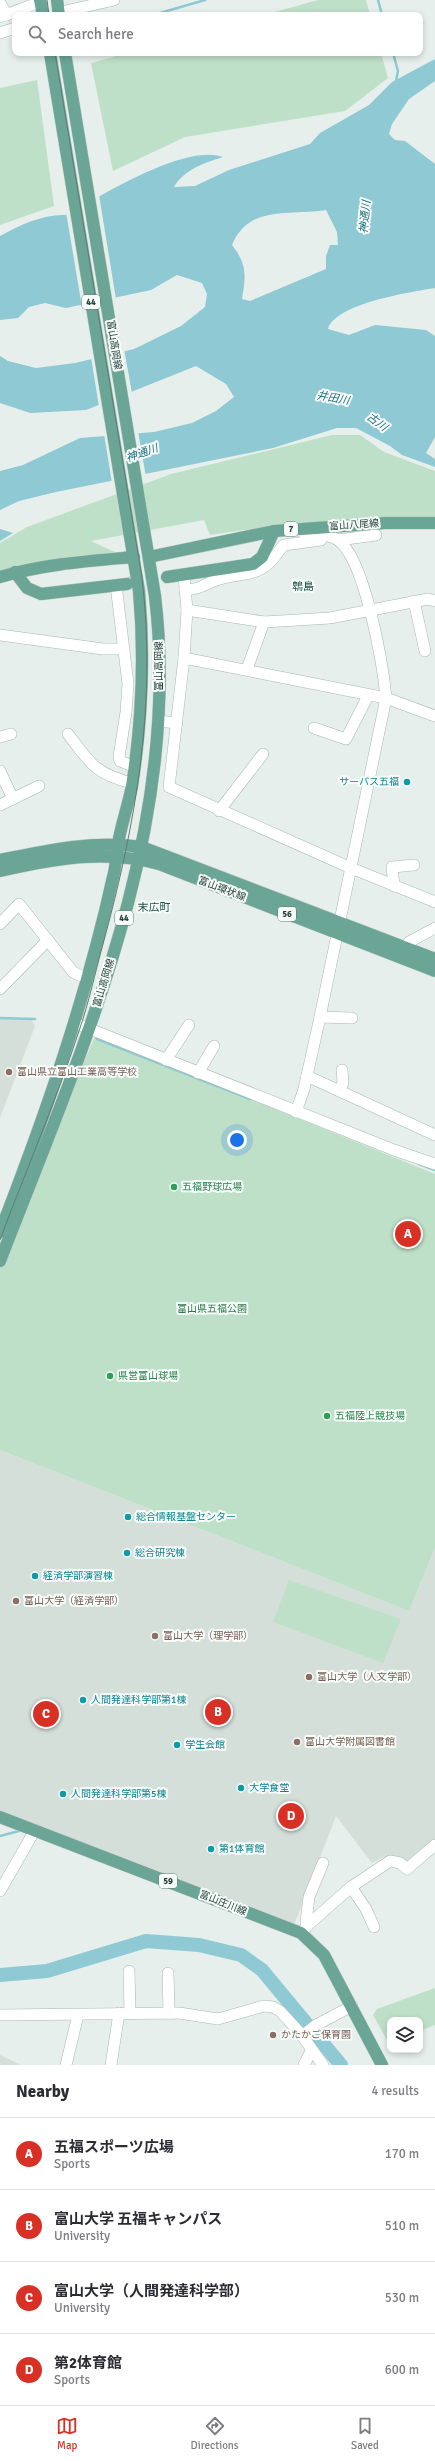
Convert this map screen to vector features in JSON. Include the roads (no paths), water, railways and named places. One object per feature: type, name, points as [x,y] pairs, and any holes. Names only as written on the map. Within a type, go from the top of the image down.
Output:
[{"type":"main road","points":[[56,0],[62,12]]},
{"type":"main road","points":[[36,2],[41,12]]},
{"type":"main road","name":"富山高岡線","points":[[0,1232],[44,1119],[87,979],[114,876],[117,850],[135,767],[144,686],[143,634],[133,554],[50,56]]},
{"type":"main road","name":"富山高岡線","points":[[0,1261],[90,1030],[129,903],[140,853],[152,784],[158,721],[159,633],[148,554],[65,56]]},
{"type":"main road","name":"富山八尾線","points":[[148,554],[189,550],[252,534],[274,531],[384,523],[435,523]]},
{"type":"main road","name":"7","points":[[167,577],[184,576],[253,564],[262,557],[274,531]]},
{"type":"main road","points":[[0,577],[15,572],[133,554]]},
{"type":"main road","points":[[15,572],[27,588],[41,594],[121,584]]},
{"type":"main road","name":"富山環状線","points":[[0,860],[60,848],[102,843],[117,850]]},
{"type":"main road","name":"富山環状線","points":[[0,871],[75,856],[117,850],[140,853],[339,928],[435,971]]},
{"type":"main road","name":"富山環状線","points":[[339,928],[406,948],[435,959]]},
{"type":"main road","name":"富山庄川線","points":[[0,1817],[304,1929],[324,1955],[382,2065]]},
{"type":"street","points":[[66,12],[114,0]]},
{"type":"street","points":[[13,12],[36,2]]},
{"type":"street","points":[[0,3],[4,16]]},
{"type":"street","points":[[0,33],[12,29]]},
{"type":"street","points":[[293,529],[335,539],[354,565],[371,610],[386,698],[320,1017],[307,1076],[296,1112]]},
{"type":"street","points":[[185,590],[199,589],[220,579],[249,574],[260,570],[271,561],[284,545],[376,535]]},
{"type":"street","points":[[184,576],[186,610],[184,658],[169,787],[219,811],[351,868],[435,902]]},
{"type":"street","points":[[121,584],[123,649],[128,693],[119,757],[120,761],[135,767]]},
{"type":"street","points":[[186,610],[264,622],[330,618],[414,601],[428,599],[435,601]]},
{"type":"street","points":[[414,601],[425,651]]},
{"type":"street","points":[[247,669],[264,622]]},
{"type":"street","points":[[0,636],[103,649],[123,649]]},
{"type":"street","points":[[184,658],[247,669],[368,696],[386,698],[435,716]]},
{"type":"street","points":[[314,728],[346,740],[368,696]]},
{"type":"street","points":[[158,721],[177,723]]},
{"type":"street","points":[[68,734],[90,764],[99,772],[132,783]]},
{"type":"street","points":[[219,811],[263,754]]},
{"type":"street","points":[[0,771],[13,799]]},
{"type":"street","points":[[0,805],[39,786]]},
{"type":"street","points":[[394,886],[392,867],[414,865]]},
{"type":"street","points":[[0,924],[19,904],[73,972],[87,979]]},
{"type":"street","points":[[406,948],[409,942],[435,928]]},
{"type":"street","points":[[0,989],[48,940]]},
{"type":"street","points":[[320,1017],[352,1018]]},
{"type":"street","points":[[74,1023],[296,1112],[435,1164]]},
{"type":"street","points":[[166,1060],[189,1025]]},
{"type":"street","points":[[198,1073],[214,1046]]},
{"type":"street","points":[[340,1091],[343,1082],[342,1070]]},
{"type":"street","points":[[307,1076],[435,1135]]},
{"type":"street","points":[[0,1891],[35,1830]]},
{"type":"street","points":[[304,1929],[351,1887],[390,1861],[400,1863],[407,1869],[435,1845]]},
{"type":"street","points":[[304,1929],[308,1902],[323,1863]]},
{"type":"street","points":[[351,1887],[366,1909],[374,1927]]},
{"type":"street","points":[[129,1971],[130,2013]]},
{"type":"street","points":[[168,1973],[169,2013]]},
{"type":"street","points":[[0,2015],[169,2013],[218,2019],[264,2006],[273,2007],[309,2031],[311,2051],[304,2065]]},
{"type":"street","points":[[309,2031],[352,2006]]},
{"type":"street","points":[[111,2065],[118,2013]]},
{"type":"street","points":[[66,2065],[78,2015]]},
{"type":"street","points":[[311,2051],[323,2065]]},
{"type":"water","points":[[435,59],[435,81],[409,99],[392,124],[389,134],[395,140],[405,141],[435,164],[435,288],[409,292],[359,306],[345,312],[334,320],[328,329],[349,335],[375,325],[426,330],[435,336],[435,437],[426,453],[435,459],[435,467],[402,455],[390,446],[356,428],[337,428],[273,448],[56,492],[19,501],[0,510],[0,471],[23,465],[80,438],[154,432],[192,423],[216,411],[234,397],[226,384],[196,366],[86,410],[30,413],[0,403],[0,356],[8,361],[36,368],[75,363],[134,349],[181,326],[205,307],[207,294],[202,283],[177,275],[151,290],[66,308],[45,303],[29,307],[18,318],[0,320],[0,236],[40,218],[66,215],[143,174],[187,157],[207,155],[223,157],[202,164],[189,171],[174,187],[195,186],[229,170],[310,144],[320,133],[369,105],[392,82]],"holes":[[[326,210],[337,232],[338,245],[330,245],[326,256],[326,269],[250,301],[242,299],[245,277],[243,264],[232,245],[239,232],[249,223],[260,217],[272,214]]]},
{"type":"water","points":[[0,529],[13,533],[0,541]]},
{"type":"waterway","points":[[163,12],[205,0]]},
{"type":"waterway","points":[[378,0],[381,12]]},
{"type":"waterway","points":[[394,56],[398,71],[396,81]]},
{"type":"waterway","points":[[0,1018],[35,1019]]},
{"type":"waterway","points":[[97,1039],[250,1099]]},
{"type":"waterway","points":[[419,1164],[435,1170]]},
{"type":"waterway","points":[[0,1836],[19,1831]]},
{"type":"waterway","points":[[0,1975],[47,1971],[146,1941],[199,1945],[241,1955],[262,1970],[341,2065]]},
{"type":"tunnel","points":[[128,583],[167,577]]},
{"type":"tram line","points":[[47,0],[49,12]]},
{"type":"tram line","points":[[0,1240],[61,1083],[89,998],[115,899],[134,808],[145,717],[147,671],[146,625],[142,578],[55,56]]},
{"type":"place","name":"サーパス五福","points":[[407,782]]},
{"type":"place","name":"富山県立富山工業高等学校","points":[[9,1072]]},
{"type":"place","name":"五福野球広場","points":[[174,1187]]},
{"type":"place","name":"五福スポーツ広場","points":[[408,1234]]},
{"type":"place","name":"県営富山球場","points":[[110,1376]]},
{"type":"place","name":"五福陸上競技場","points":[[327,1416]]},
{"type":"place","name":"総合情報基盤センター","points":[[128,1517]]},
{"type":"place","name":"総合研究棟","points":[[127,1553]]},
{"type":"place","name":"経済学部演習棟","points":[[35,1576]]},
{"type":"place","name":"富山大学（経済学部）","points":[[16,1601]]},
{"type":"place","name":"富山大学（理学部）","points":[[155,1636]]},
{"type":"place","name":"富山大学（人文学部）","points":[[309,1677]]},
{"type":"place","name":"人間発達科学部第1棟","points":[[83,1700]]},
{"type":"place","name":"富山大学 五福キャンパス","points":[[218,1712]]},
{"type":"place","name":"富山大学（人間発達科学部）","points":[[46,1714]]},
{"type":"place","name":"富山大学附属図書館","points":[[297,1742]]},
{"type":"place","name":"学生会館","points":[[177,1745]]},
{"type":"place","name":"大学食堂","points":[[241,1788]]},
{"type":"place","name":"人間発達科学部第5棟","points":[[63,1794]]},
{"type":"place","name":"第2体育館","points":[[291,1816]]},
{"type":"place","name":"第1体育館","points":[[211,1849]]},
{"type":"place","name":"かたかご保育園","points":[[273,2035]]},
{"type":"district","name":"鵯島","points":[[303,586]]},
{"type":"district","name":"末広町","points":[[154,907]]},
{"type":"water label","name":"神通川","points":[[365,217]]},
{"type":"water label","name":"井田川","points":[[333,398]]},
{"type":"water label","name":"古川","points":[[377,422]]},
{"type":"water label","name":"神通川","points":[[142,453]]},
{"type":"park label","name":"富山県五福公園","points":[[212,1309]]}]
